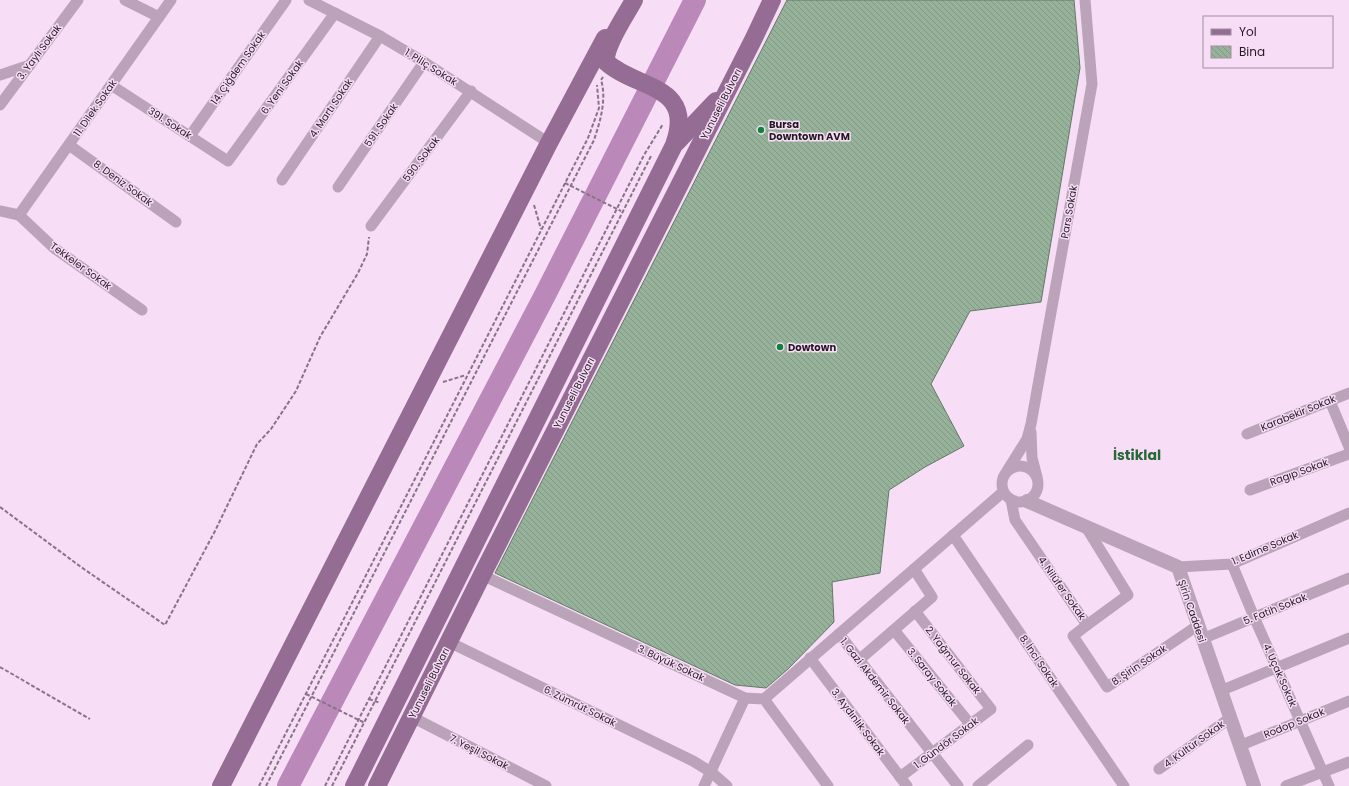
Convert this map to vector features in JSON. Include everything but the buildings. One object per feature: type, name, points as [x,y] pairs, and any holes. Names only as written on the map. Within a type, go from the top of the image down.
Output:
[{"type":"main road","points":[[220,786],[549,143],[625,0]]},
{"type":"main road","points":[[634,0],[606,55],[606,62],[671,101],[679,116],[680,129],[674,145]]},
{"type":"main road","name":"Yunuseli Bulvarı","points":[[377,786],[772,0]]},
{"type":"main road","points":[[674,145],[710,108],[734,78]]},
{"type":"main road","name":"Yunuseli Bulvarı","points":[[354,786],[674,145]]},
{"type":"street","name":"3. Yaylı Sokak","points":[[0,105],[78,0]]},
{"type":"street","points":[[125,0],[159,17]]},
{"type":"street","name":"11. Dilek Sokak","points":[[19,215],[171,0]]},
{"type":"street","name":"14. Çiğdem Sokak","points":[[190,136],[286,0]]},
{"type":"street","name":"1. Piliç Sokak","points":[[309,0],[380,36],[424,62],[471,91],[549,143]]},
{"type":"street","name":"Pars Sokak","points":[[1031,424],[1092,84],[1085,0]]},
{"type":"street","name":"6. Yeni Sokak","points":[[228,161],[335,13]]},
{"type":"street","name":"4. Martı Sokak","points":[[282,180],[380,36]]},
{"type":"street","name":"591. Sokak","points":[[338,187],[424,62]]},
{"type":"street","points":[[0,75],[30,65]]},
{"type":"street","name":"391. Sokak","points":[[111,85],[228,161]]},
{"type":"street","name":"590. Sokak","points":[[371,226],[471,91]]},
{"type":"street","name":"8. Deniz Sokak","points":[[69,145],[176,222]]},
{"type":"street","points":[[0,211],[19,215]]},
{"type":"street","name":"Tekkeler Sokak","points":[[19,215],[54,248],[142,310]]},
{"type":"street","name":"Karabekir Sokak","points":[[1247,434],[1349,393]]},
{"type":"street","points":[[1330,401],[1349,447]]},
{"type":"street","points":[[1031,424],[1032,458],[1038,482],[1036,494],[1028,501],[1016,502],[1007,496],[1002,481],[1027,439],[1031,424]]},
{"type":"street","name":"Ragıp Sokak","points":[[1250,490],[1349,454]]},
{"type":"street","points":[[1007,471],[1012,468],[1023,466],[1029,468],[1037,477]]},
{"type":"street","points":[[839,634],[953,535],[1007,496]]},
{"type":"street","name":"4. Nilüfer Sokak","points":[[1007,496],[1015,520],[1087,625],[1128,595],[1086,528]]},
{"type":"street","name":"Şirin Caddesi","points":[[1028,501],[1086,528],[1178,567],[1254,786]]},
{"type":"street","name":"1. Edirne Sokak","points":[[1178,567],[1232,564],[1349,513]]},
{"type":"street","name":"8. İnci Sokak","points":[[953,535],[1124,786]]},
{"type":"street","name":"4. Uçak Sokak","points":[[1232,564],[1276,668],[1329,786]]},
{"type":"street","points":[[859,660],[932,597],[914,569]]},
{"type":"street","name":"3. Büyük Sokak","points":[[482,575],[744,698],[764,699]]},
{"type":"street","name":"5. Fatih Sokak","points":[[1200,633],[1254,617],[1349,578]]},
{"type":"street","name":"2. Yağmur Sokak","points":[[915,611],[991,708]]},
{"type":"street","name":"8. Şirin Sokak","points":[[1087,625],[1073,636],[1107,687],[1200,633]]},
{"type":"street","name":"3. Saray Sokak","points":[[894,630],[970,724]]},
{"type":"street","name":"1. Gazi Akdemir Sokak","points":[[764,699],[839,634],[958,786]]},
{"type":"street","points":[[1220,691],[1349,638]]},
{"type":"street","name":"6. Zümrüt Sokak","points":[[449,642],[693,761],[711,772],[727,786]]},
{"type":"street","name":"3. Aydınlık Sokak","points":[[810,658],[907,786]]},
{"type":"street","points":[[704,786],[744,698]]},
{"type":"street","points":[[764,699],[828,786]]},
{"type":"street","name":"Rodop Sokak","points":[[1239,746],[1349,701]]},
{"type":"street","name":"1. Gündör Sokak","points":[[900,777],[991,708]]},
{"type":"street","name":"7. Yeşil Sokak","points":[[412,717],[546,786]]},
{"type":"street","name":"4. Kültür Sokak","points":[[1159,769],[1230,718]]},
{"type":"street","points":[[978,786],[1028,745]]},
{"type":"street","points":[[1286,786],[1349,762]]},
{"type":"path","points":[[259,786],[594,124],[599,108],[597,84],[617,69]]},
{"type":"path","points":[[266,786],[594,140],[600,121],[604,90],[601,80],[617,69]]},
{"type":"path","points":[[325,786],[671,101]]},
{"type":"path","points":[[332,786],[365,723],[525,401],[653,152]]},
{"type":"path","points":[[565,183],[612,206]]},
{"type":"path","points":[[0,507],[81,567],[165,626],[202,556],[257,444],[271,429],[296,391],[320,337],[358,273],[367,254],[371,226]]},
{"type":"path","points":[[0,667],[90,719]]},
{"type":"path","points":[[306,694],[365,723]]},
{"type":"waterway","points":[[288,786],[545,295],[695,0]]},
{"type":"place","name":"Bursa Downtown AVM","points":[[761,130]]},
{"type":"place","name":"Dowtown","points":[[780,347]]},
{"type":"district","name":"İstiklal","points":[[1137,455]]}]
